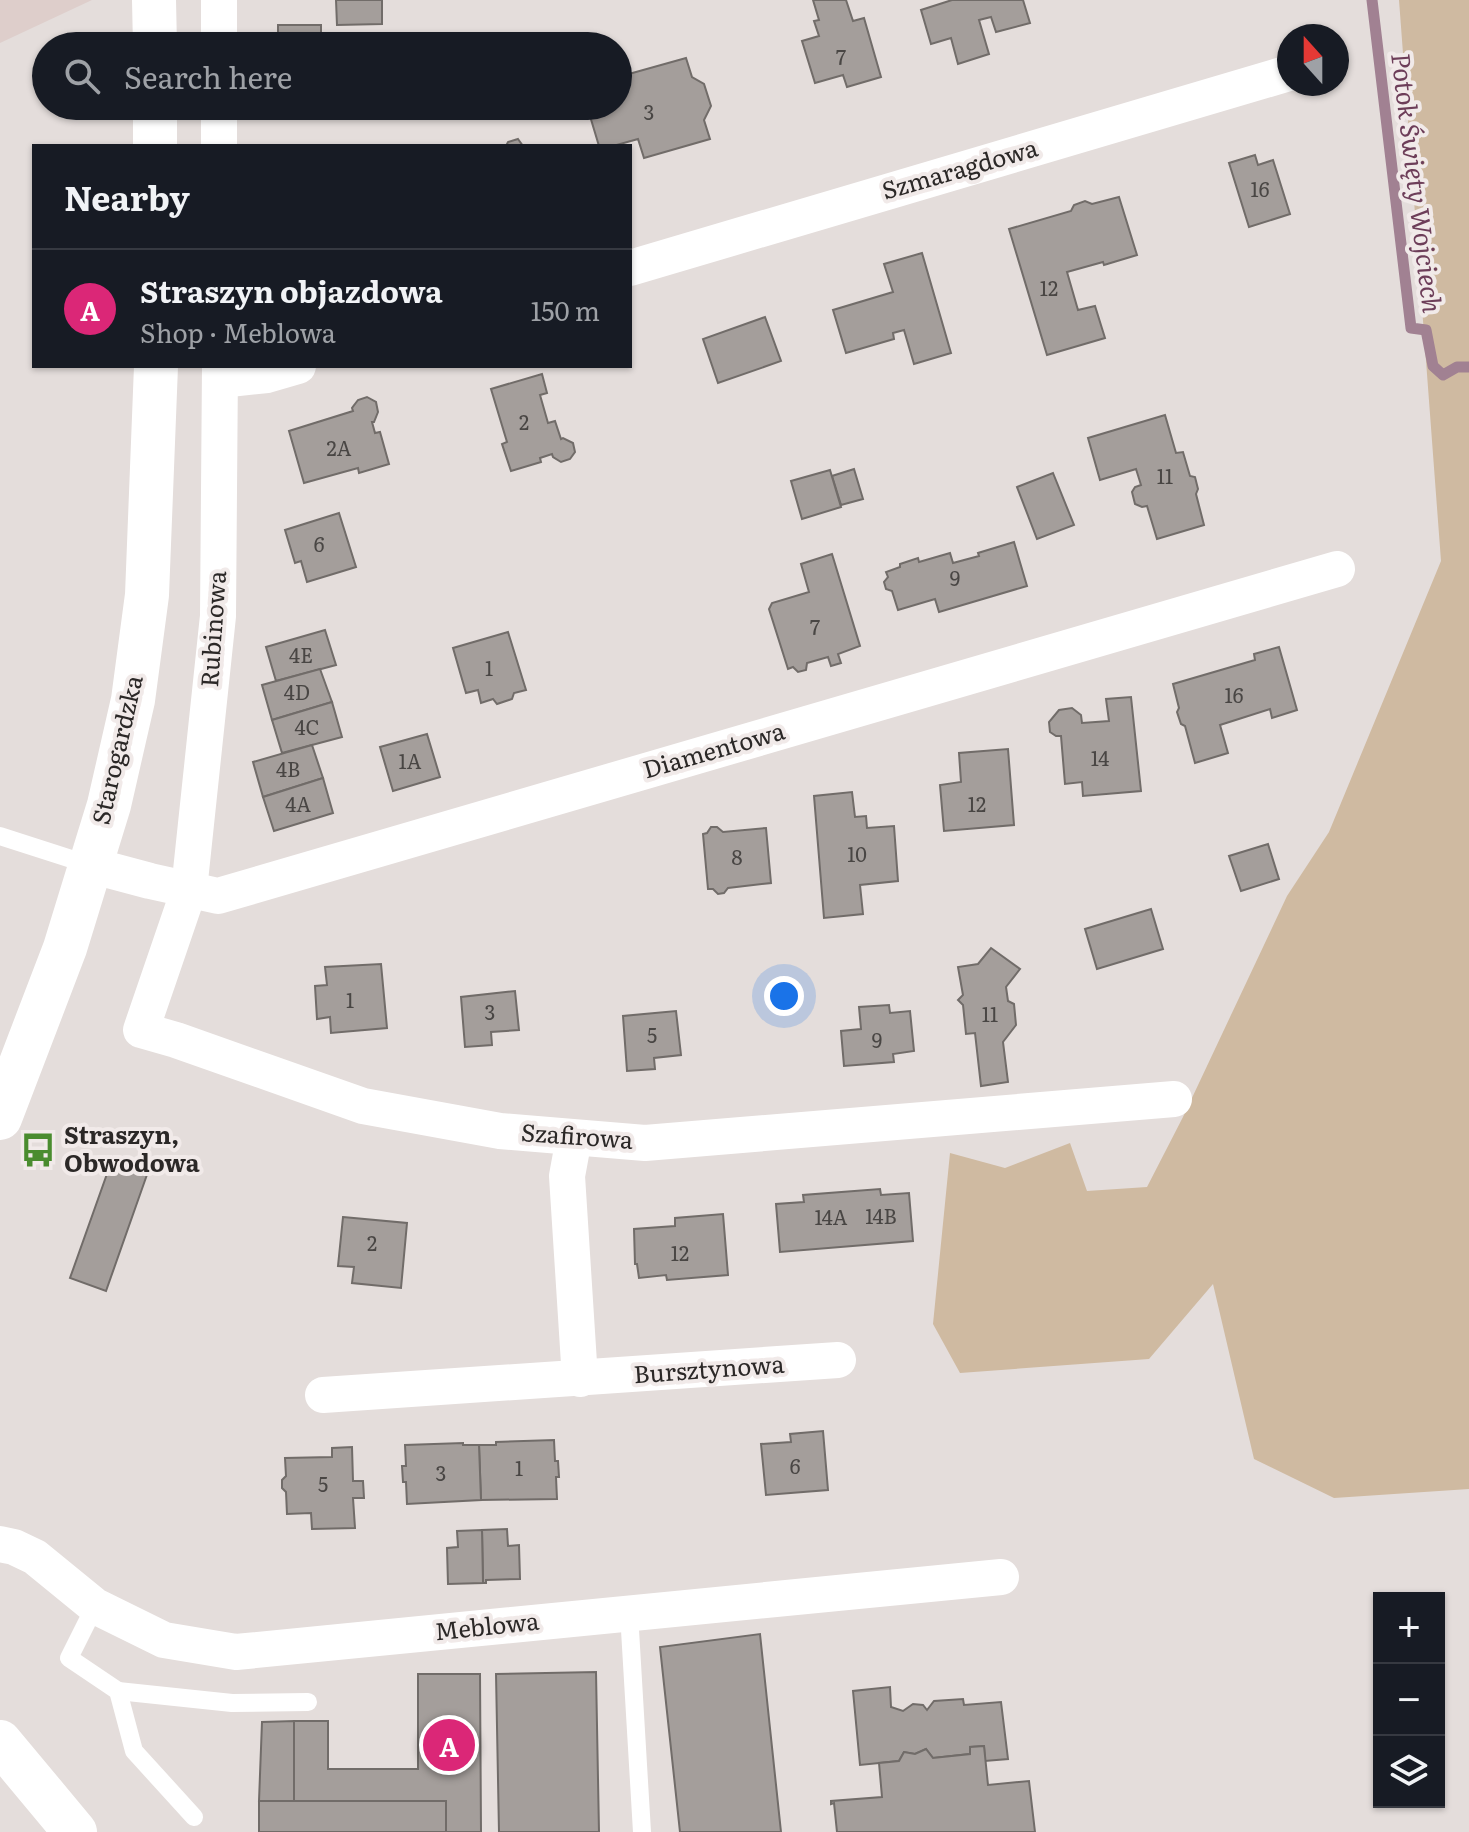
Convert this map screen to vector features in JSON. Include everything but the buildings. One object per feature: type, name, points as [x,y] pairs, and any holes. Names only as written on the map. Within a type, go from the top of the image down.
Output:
[{"type":"main road","points":[[154,0],[155,32]]},
{"type":"main road","points":[[155,120],[155,144]]},
{"type":"main road","name":"Starogardzka","points":[[0,1118],[65,948],[109,805],[135,685],[147,595],[156,368]]},
{"type":"main road","points":[[0,1742],[75,1832]]},
{"type":"street","points":[[219,0],[219,32]]},
{"type":"street","name":"Szmaragdowa","points":[[632,267],[1277,77]]},
{"type":"street","points":[[219,120],[219,144]]},
{"type":"street","points":[[220,373],[267,375],[291,368]]},
{"type":"street","name":"Rubinowa","points":[[189,890],[218,616],[220,373]]},
{"type":"street","name":"Diamentowa","points":[[90,865],[218,896],[1337,569]]},
{"type":"street","name":"Szafirowa","points":[[189,890],[141,1030],[363,1106],[500,1131],[645,1143],[1174,1099]]},
{"type":"street","points":[[574,1138],[567,1176],[580,1379]]},
{"type":"street","name":"Bursztynowa","points":[[323,1395],[838,1360]]},
{"type":"street","name":"Meblowa","points":[[0,1544],[35,1557],[95,1606],[164,1640],[236,1652],[1001,1577]]},
{"type":"lane","points":[[0,836],[90,865]]},
{"type":"lane","points":[[95,1606],[69,1658],[118,1691],[232,1703],[308,1702]]},
{"type":"lane","points":[[629,1613],[642,1832]]},
{"type":"lane","points":[[118,1691],[134,1751],[194,1817]]},
{"type":"shaded area","points":[[0,0],[92,0],[0,43]]},
{"type":"shaded area","points":[[1399,0],[1469,0],[1469,1489],[1334,1498],[1254,1459],[1213,1284],[1149,1359],[960,1373],[933,1324],[950,1153],[1005,1168],[1070,1143],[1087,1191],[1147,1187],[1287,896],[1329,832],[1441,561]]},
{"type":"waterway","name":"Potok Święty Wojciech","points":[[1372,0],[1411,328],[1426,330],[1433,366],[1443,375],[1457,367],[1469,367]]},
{"type":"place","name":"Straszyn, Obwodowa","points":[[38,1150]]},
{"type":"place","name":"Straszyn objazdowa","points":[[449,1745]]}]
